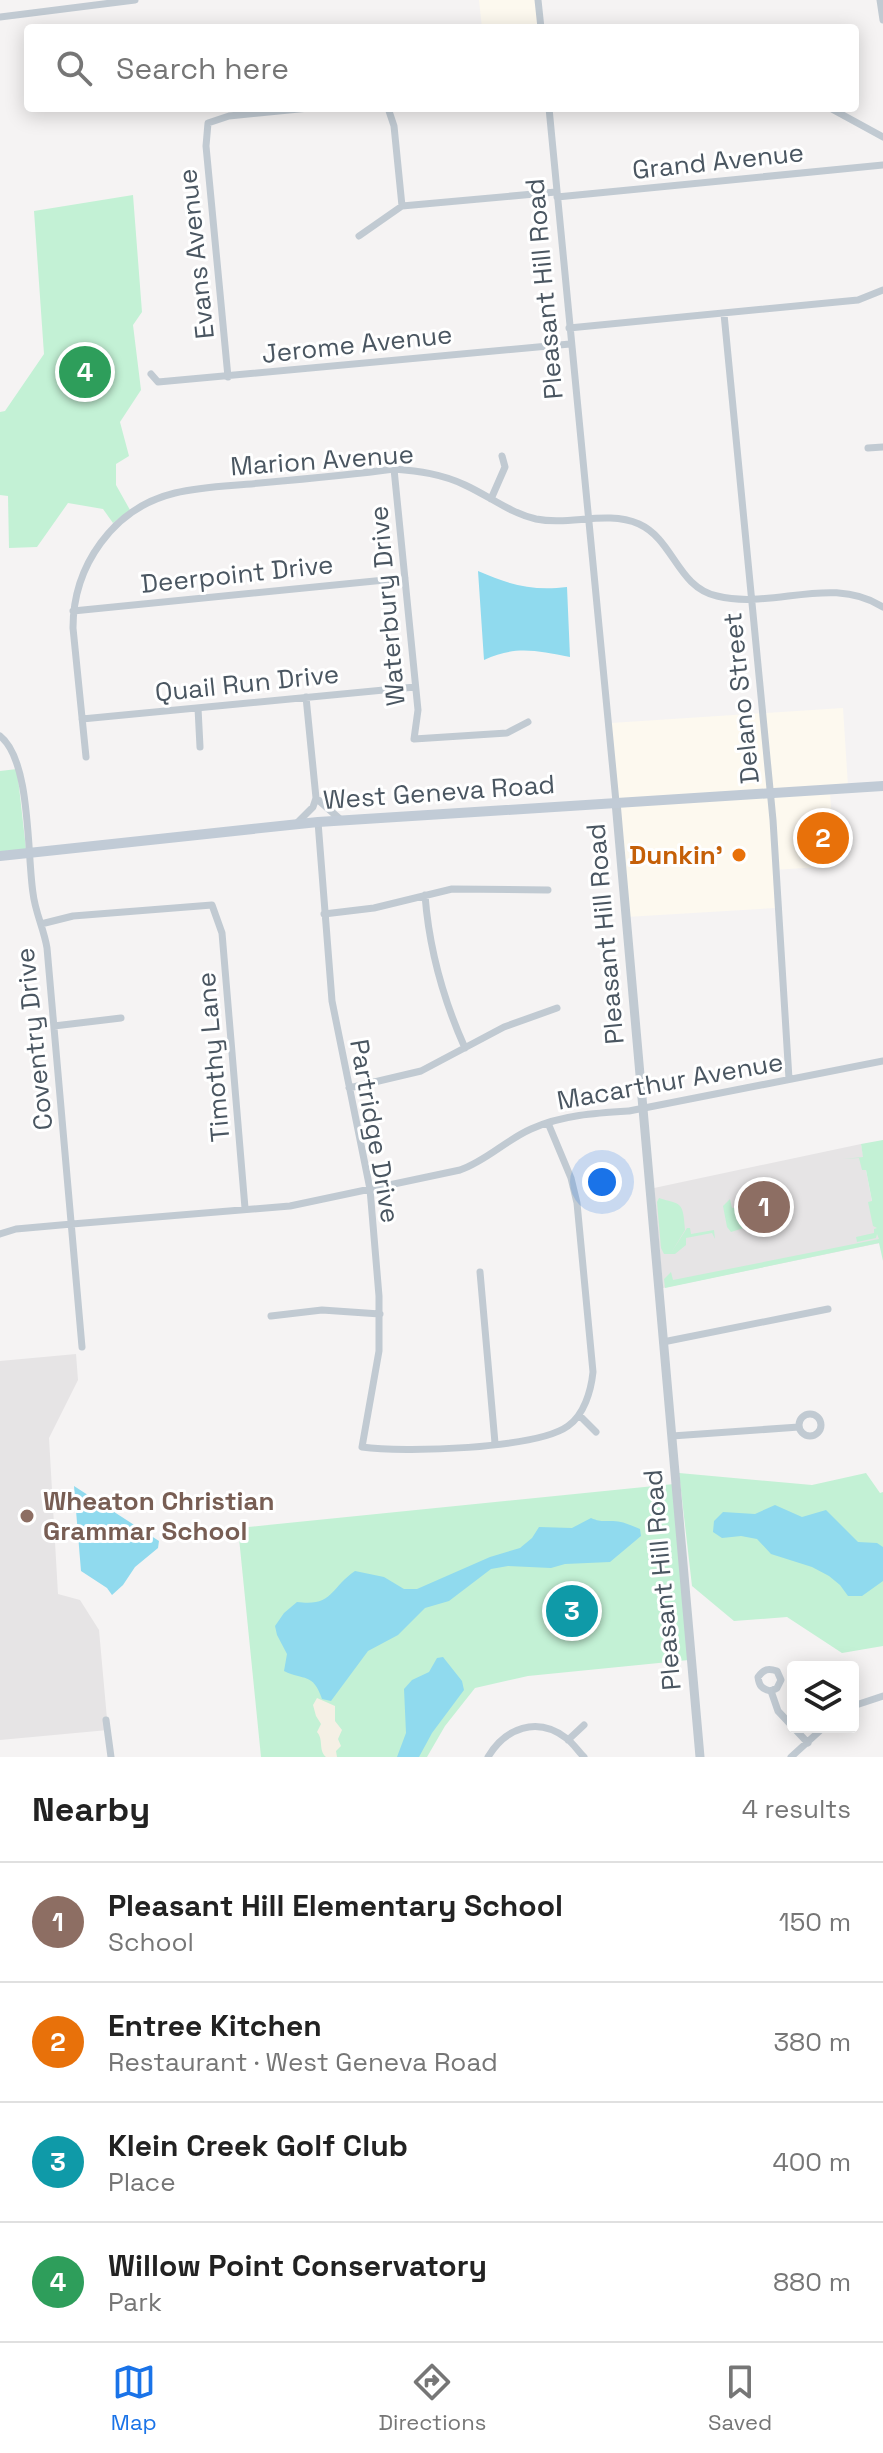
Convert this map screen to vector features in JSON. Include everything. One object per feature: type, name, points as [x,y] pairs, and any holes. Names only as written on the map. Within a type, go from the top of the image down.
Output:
[{"type":"main road","name":"West Geneva Road","points":[[0,856],[318,822],[883,786]]},
{"type":"street","points":[[0,17],[135,0]]},
{"type":"street","points":[[538,0],[541,24]]},
{"type":"street","points":[[880,0],[883,20]]},
{"type":"street","name":"Evans Avenue","points":[[228,377],[206,146],[208,123],[229,116],[269,112]]},
{"type":"street","points":[[389,112],[394,126],[402,206]]},
{"type":"street","name":"Pleasant Hill Road","points":[[549,112],[616,802],[700,1757]]},
{"type":"street","points":[[837,112],[883,137]]},
{"type":"street","name":"Grand Avenue","points":[[359,236],[402,206],[883,165]]},
{"type":"street","points":[[569,328],[858,300],[883,290]]},
{"type":"street","name":"Delano Street","points":[[724,314],[770,793],[789,1079]]},
{"type":"street","name":"Jerome Avenue","points":[[151,374],[158,382],[228,377],[570,344]]},
{"type":"street","points":[[868,448],[883,447]]},
{"type":"street","points":[[491,499],[505,467],[502,456]]},
{"type":"street","name":"Marion Avenue","points":[[86,757],[73,611],[83,573],[105,536],[134,511],[158,498],[193,490],[394,469],[427,472],[447,478],[510,510],[539,519],[564,522],[614,519],[637,523],[652,532],[701,592],[737,600],[843,592],[866,598],[883,607]]},
{"type":"street","name":"Waterbury Drive","points":[[394,469],[418,710],[414,739],[507,733],[528,722]]},
{"type":"street","name":"Deerpoint Drive","points":[[73,611],[405,578]]},
{"type":"street","name":"Quail Run Drive","points":[[82,719],[415,687]]},
{"type":"street","points":[[296,824],[313,807],[316,798],[306,697]]},
{"type":"street","points":[[198,708],[200,747]]},
{"type":"street","name":"Coventry Drive","points":[[0,736],[6,741],[22,776],[33,895],[47,948],[82,1347]]},
{"type":"street","points":[[316,798],[342,821]]},
{"type":"street","name":"Partridge Drive","points":[[318,822],[332,1001],[370,1189],[380,1314],[376,1378],[362,1447],[404,1450],[495,1443]]},
{"type":"street","points":[[324,914],[374,908],[425,895],[472,888],[548,890]]},
{"type":"street","points":[[425,895],[431,946],[448,1007],[465,1048]]},
{"type":"street","name":"Timothy Lane","points":[[41,924],[73,916],[212,905],[222,933],[245,1208]]},
{"type":"street","points":[[349,1088],[421,1071],[504,1027],[557,1008]]},
{"type":"street","points":[[54,1026],[121,1018]]},
{"type":"street","name":"Macarthur Avenue","points":[[0,1234],[16,1229],[290,1206],[460,1170],[479,1162],[531,1129],[577,1115],[643,1107],[883,1061]]},
{"type":"street","points":[[480,1272],[495,1443],[549,1436],[571,1425],[588,1395],[593,1372],[579,1218],[571,1178],[548,1123]]},
{"type":"street","points":[[663,1342],[828,1309]]},
{"type":"street","points":[[271,1316],[322,1310],[380,1314]]},
{"type":"street","points":[[579,1415],[596,1432]]},
{"type":"street","points":[[672,1436],[799,1427]]},
{"type":"street","points":[[771,1691],[778,1711],[808,1743]]},
{"type":"street","points":[[859,1704],[883,1696]]},
{"type":"street","points":[[106,1720],[111,1757]]},
{"type":"street","points":[[568,1740],[584,1725]]},
{"type":"street","points":[[488,1757],[496,1743],[515,1730],[535,1726],[552,1729],[584,1757]]},
{"type":"street","points":[[791,1757],[818,1733]]},
{"type":"shaded area","points":[[479,0],[536,0],[538,24],[482,24]]},
{"type":"shaded area","points":[[843,708],[848,786],[616,801],[611,723]]},
{"type":"shaded area","points":[[830,792],[835,866],[773,870],[775,908],[626,917],[619,805]]},
{"type":"shaded area","points":[[861,1144],[880,1243],[663,1288],[654,1188]]},
{"type":"shaded area","name":"Wheaton Christian Grammar School","points":[[76,1354],[78,1380],[49,1438],[58,1594],[80,1600],[99,1630],[108,1730],[0,1740],[0,1361]]},
{"type":"green space","points":[[133,195],[142,312],[133,325],[141,390],[120,422],[129,456],[116,464],[116,485],[130,510],[113,523],[103,509],[68,503],[37,547],[9,548],[8,496],[0,495],[0,412],[5,411],[44,354],[34,211]]},
{"type":"green space","points":[[17,769],[26,849],[0,852],[0,771]]},
{"type":"green space","points":[[883,1140],[883,1261],[879,1243],[665,1288],[664,1279],[671,1272],[673,1280],[879,1239],[877,1234],[876,1238],[857,1242],[856,1237],[874,1233],[877,1228],[873,1226],[868,1202],[872,1201],[866,1170],[862,1170],[859,1158],[843,1159],[863,1157],[861,1144]]},
{"type":"green space","points":[[659,1198],[680,1205],[683,1213],[685,1230],[671,1253],[687,1228],[690,1228],[691,1234],[714,1230],[715,1239],[712,1233],[686,1238],[686,1245],[675,1254],[664,1254],[661,1248]]},
{"type":"green space","points":[[730,1199],[732,1208],[738,1207],[743,1223],[749,1222],[750,1226],[731,1232],[727,1227],[723,1206]]},
{"type":"green space","points":[[783,1202],[787,1216],[782,1222],[752,1226],[751,1221],[770,1218],[768,1205]]},
{"type":"green space","points":[[679,1473],[812,1485],[866,1473],[880,1493],[883,1492],[883,1646],[842,1653],[787,1617],[734,1621],[692,1586]]},
{"type":"green space","points":[[674,1484],[689,1660],[528,1676],[475,1688],[445,1726],[427,1757],[261,1757],[238,1528]]},
{"type":"sand","points":[[317,1698],[335,1706],[335,1721],[342,1730],[337,1757],[326,1757],[322,1751],[317,1732],[321,1724],[313,1705]]},
{"type":"water","points":[[478,571],[521,586],[567,587],[570,657],[517,651],[484,660]]},
{"type":"water","points":[[74,1486],[159,1541],[158,1548],[135,1567],[112,1595],[107,1588],[81,1571]]},
{"type":"water","points":[[775,1505],[802,1517],[826,1510],[858,1542],[877,1543],[883,1547],[883,1581],[862,1596],[848,1596],[829,1576],[771,1554],[757,1539],[741,1536],[722,1538],[713,1532],[714,1521],[723,1512],[755,1514]]},
{"type":"water","points":[[591,1518],[627,1524],[640,1529],[641,1536],[610,1562],[565,1564],[551,1568],[508,1566],[491,1569],[449,1601],[425,1608],[398,1635],[368,1651],[331,1701],[322,1699],[311,1681],[284,1671],[287,1654],[275,1626],[284,1613],[297,1602],[325,1599],[355,1571],[384,1577],[404,1589],[417,1589],[490,1557],[520,1548],[539,1527],[572,1528]]},
{"type":"water","points":[[443,1657],[462,1681],[464,1690],[432,1733],[419,1757],[397,1757],[406,1733],[404,1689],[412,1680],[429,1672],[437,1658]]},
{"type":"place","name":"Willow Point Conservatory","points":[[85,372]]},
{"type":"place","name":"Entree Kitchen","points":[[823,838]]},
{"type":"place","name":"Dunkin'","points":[[739,855]]},
{"type":"place","name":"Pleasant Hill Elementary School","points":[[764,1207]]},
{"type":"place","name":"Wheaton Christian Grammar School","points":[[27,1516]]},
{"type":"place","name":"Klein Creek Golf Club","points":[[572,1611]]}]
